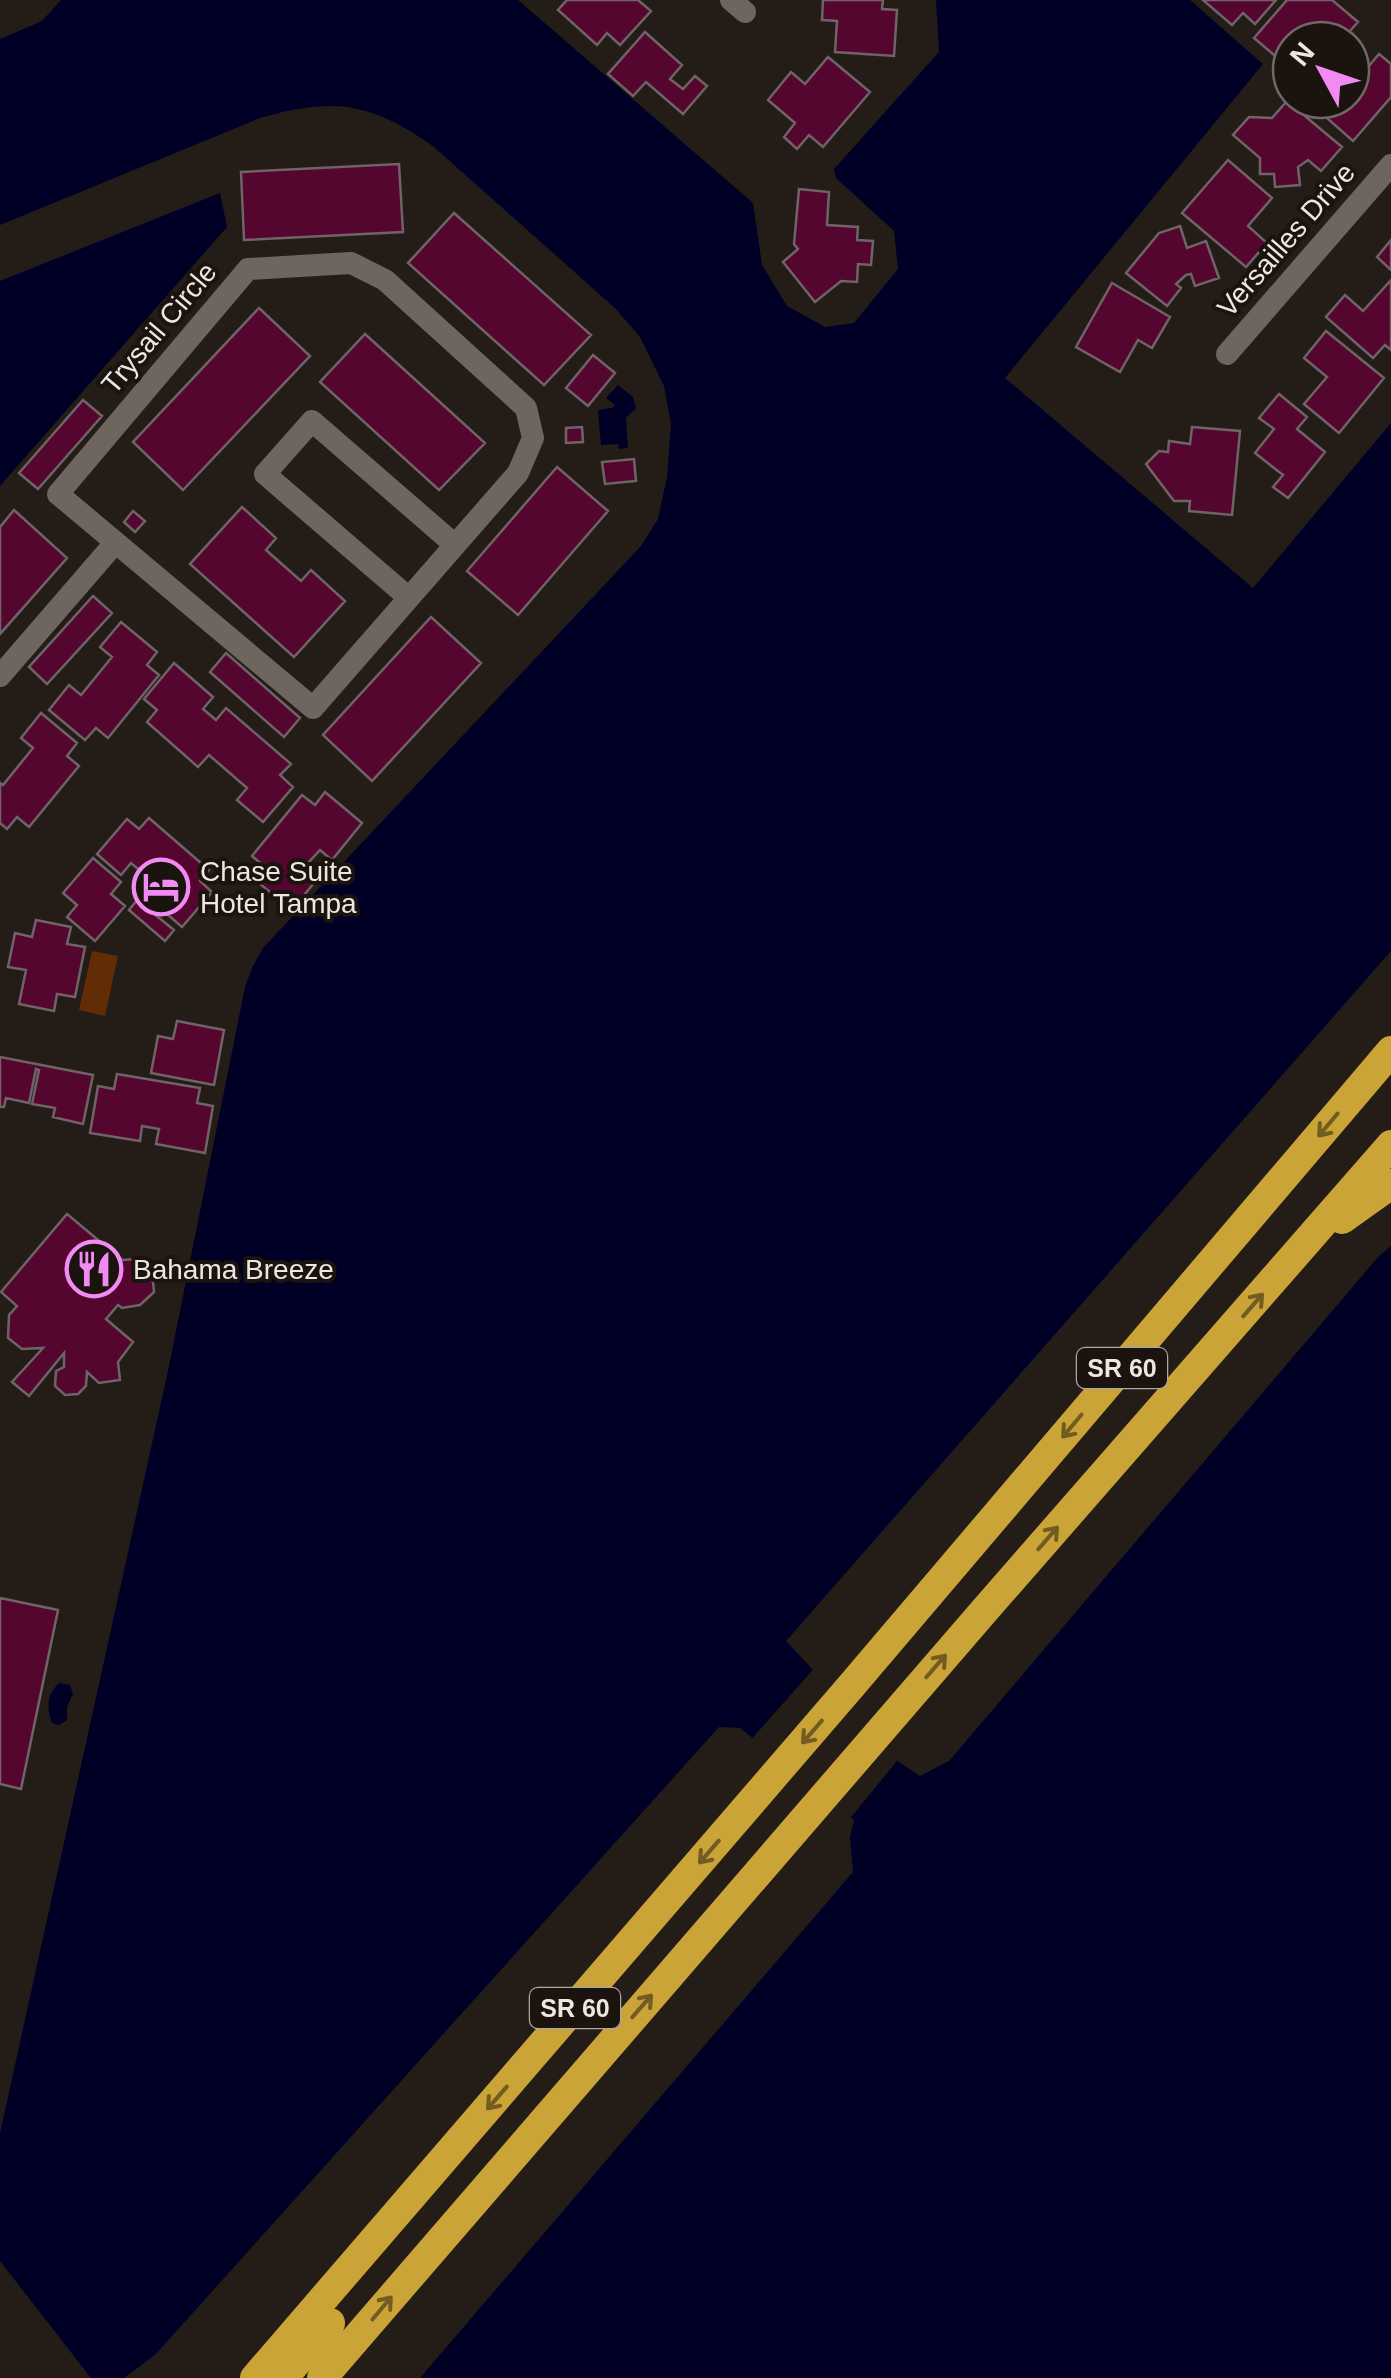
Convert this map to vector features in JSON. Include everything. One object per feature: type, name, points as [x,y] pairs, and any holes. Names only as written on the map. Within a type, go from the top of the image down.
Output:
[{"type":"highway","name":"SR 60","points":[[255,2378],[1391,1051]]},
{"type":"highway","name":"SR 60","points":[[322,2378],[1391,1144]]},
{"type":"highway","points":[[1303,1247],[1391,1184]]},
{"type":"highway","points":[[284,2378],[330,2323],[378,2238]]},
{"type":"street","name":"Versailles Drive","points":[[1226,354],[1391,165]]},
{"type":"street","name":"Trysail Circle","points":[[352,263],[385,280],[526,408],[533,438],[518,474],[313,708],[116,543],[58,494],[248,269],[352,263]]},
{"type":"street","points":[[409,598],[265,474],[312,421],[455,545]]},
{"type":"street","points":[[0,676],[116,543]]},
{"type":"shaded area","points":[[92,951],[118,956],[105,1016],[79,1010]]},
{"type":"water","points":[[61,0],[518,0],[753,203],[762,265],[787,306],[825,327],[854,323],[898,269],[894,231],[836,178],[834,169],[939,52],[936,0],[1190,0],[1263,64],[1005,378],[1253,588],[1391,423],[1391,951],[786,1641],[899,1762],[920,1776],[949,1761],[1391,1246],[1391,2378],[420,2378],[853,1872],[850,1837],[854,1820],[740,1728],[719,1727],[155,2355],[124,2378],[91,2378],[0,2261],[0,2133],[168,1371],[245,987],[263,948],[641,546],[658,519],[667,477],[671,424],[664,386],[640,337],[616,309],[434,147],[371,113],[331,106],[260,118],[0,225],[0,39],[42,21]]},
{"type":"water","points":[[220,193],[227,227],[0,486],[0,281]]},
{"type":"water","points":[[618,385],[633,397],[636,408],[626,418],[628,448],[619,449],[618,444],[601,445],[598,410],[615,405],[606,398]]},
{"type":"water","points":[[59,1683],[70,1685],[73,1694],[67,1720],[59,1725],[52,1723],[48,1706]]},
{"type":"pier","points":[[816,1666],[901,1756],[848,1821],[749,1742]]},
{"type":"building","points":[[567,0],[638,0],[651,11],[620,45],[607,33],[597,45],[558,10]]},
{"type":"building","points":[[823,0],[883,0],[882,9],[897,10],[894,56],[835,52],[837,21],[822,20]]},
{"type":"building","points":[[1203,0],[1276,0],[1255,24],[1243,13],[1232,25]]},
{"type":"building","points":[[1287,0],[1332,0],[1356,20],[1271,20],[1271,52],[1254,38]]},
{"type":"building","points":[[645,32],[682,65],[670,79],[683,89],[695,76],[707,86],[683,114],[646,82],[633,96],[608,74]]},
{"type":"building","points":[[1379,54],[1391,64],[1391,97],[1353,141],[1329,120],[1371,120],[1371,64]]},
{"type":"building","points":[[828,57],[870,92],[823,147],[809,135],[797,149],[784,137],[795,123],[768,100],[791,72],[805,84]]},
{"type":"building","points":[[1249,117],[1310,120],[1342,147],[1321,171],[1308,160],[1298,167],[1300,185],[1275,187],[1274,174],[1260,174],[1260,158],[1233,135]]},
{"type":"building","points":[[1228,160],[1272,198],[1248,226],[1267,243],[1246,267],[1182,213]]},
{"type":"building","points":[[399,164],[403,232],[244,240],[241,172]]},
{"type":"building","points":[[799,189],[829,192],[827,225],[858,227],[857,240],[873,241],[871,265],[858,264],[857,282],[841,281],[815,302],[783,262],[798,249],[794,244]]},
{"type":"building","points":[[454,213],[591,335],[544,385],[408,263]]},
{"type":"building","points":[[1180,226],[1187,248],[1206,241],[1219,278],[1195,286],[1191,274],[1186,275],[1176,284],[1181,288],[1167,306],[1126,273],[1159,233]]},
{"type":"building","points":[[1391,240],[1391,270],[1377,257]]},
{"type":"building","points":[[1391,280],[1391,350],[1385,345],[1373,358],[1326,317],[1345,295],[1363,311]]},
{"type":"building","points":[[1112,283],[1170,317],[1152,348],[1138,340],[1120,372],[1076,347]]},
{"type":"building","points":[[259,308],[310,356],[183,490],[133,442]]},
{"type":"building","points":[[1326,331],[1384,378],[1339,433],[1304,404],[1327,377],[1304,358]]},
{"type":"building","points":[[365,334],[485,443],[439,490],[320,382]]},
{"type":"building","points":[[593,355],[615,373],[588,406],[566,388]]},
{"type":"building","points":[[1279,394],[1307,417],[1297,429],[1325,452],[1288,498],[1273,487],[1283,475],[1255,453],[1274,429],[1259,418]]},
{"type":"building","points":[[83,400],[102,416],[38,489],[19,473]]},
{"type":"building","points":[[582,427],[583,442],[566,443],[566,428]]},
{"type":"building","points":[[1192,427],[1240,431],[1232,515],[1189,511],[1190,501],[1174,501],[1146,464],[1159,451],[1168,452],[1169,441],[1190,444]]},
{"type":"building","points":[[634,459],[636,481],[605,484],[602,462]]},
{"type":"building","points":[[557,467],[608,511],[518,615],[467,571]]},
{"type":"building","points":[[242,507],[276,538],[266,550],[301,581],[311,570],[345,601],[294,657],[190,564]]},
{"type":"building","points":[[14,510],[67,558],[0,634],[0,527]]},
{"type":"building","points":[[133,511],[145,521],[135,532],[124,522]]},
{"type":"building","points":[[93,596],[112,613],[47,684],[29,667]]},
{"type":"building","points":[[431,617],[481,663],[372,781],[323,735]]},
{"type":"building","points":[[121,622],[157,652],[147,665],[159,675],[108,738],[96,728],[85,740],[49,710],[69,685],[81,695],[112,657],[100,647]]},
{"type":"building","points":[[226,653],[300,718],[284,737],[210,672]]},
{"type":"building","points":[[174,663],[213,697],[203,709],[216,720],[226,708],[291,764],[280,775],[293,787],[263,822],[237,800],[247,788],[209,755],[198,767],[147,722],[157,710],[144,699]]},
{"type":"building","points":[[41,713],[77,743],[67,756],[79,766],[29,827],[17,817],[7,829],[0,823],[0,783],[3,785],[33,748],[21,738]]},
{"type":"building","points":[[325,792],[362,823],[332,860],[320,850],[309,862],[322,873],[292,910],[254,879],[264,866],[252,856],[302,795],[315,805]]},
{"type":"building","points":[[149,818],[209,870],[200,881],[212,892],[182,927],[146,896],[156,884],[131,863],[121,875],[97,854],[127,819],[139,829]]},
{"type":"building","points":[[93,858],[121,882],[111,894],[125,906],[95,941],[67,917],[77,905],[63,893]]},
{"type":"building","points":[[137,900],[174,930],[165,941],[129,910]]},
{"type":"building","points":[[36,920],[71,927],[67,944],[85,947],[75,997],[57,994],[54,1011],[19,1004],[26,970],[8,967],[15,933],[32,937]]},
{"type":"building","points":[[177,1021],[224,1030],[214,1085],[151,1073],[158,1036],[173,1039]]},
{"type":"building","points":[[0,1057],[93,1075],[83,1124],[53,1117],[55,1108],[32,1104],[39,1070],[36,1069],[29,1103],[6,1098],[4,1107],[0,1107]]},
{"type":"building","points":[[117,1074],[200,1088],[197,1103],[213,1106],[205,1153],[156,1144],[159,1129],[142,1126],[140,1141],[90,1133],[98,1086],[114,1089]]},
{"type":"building","name":"Bahama Breeze","points":[[67,1214],[122,1260],[137,1259],[152,1271],[154,1292],[140,1305],[118,1305],[106,1319],[133,1342],[118,1362],[120,1380],[99,1383],[87,1372],[86,1386],[78,1394],[65,1395],[55,1386],[56,1371],[64,1367],[64,1353],[29,1396],[12,1382],[43,1348],[22,1349],[8,1338],[9,1315],[17,1306],[1,1292]]},
{"type":"building","points":[[0,1598],[58,1610],[21,1789],[0,1784]]},
{"type":"place","name":"Chase Suite Hotel Tampa","points":[[161,887]]},
{"type":"place","name":"Bahama Breeze","points":[[94,1269]]}]
